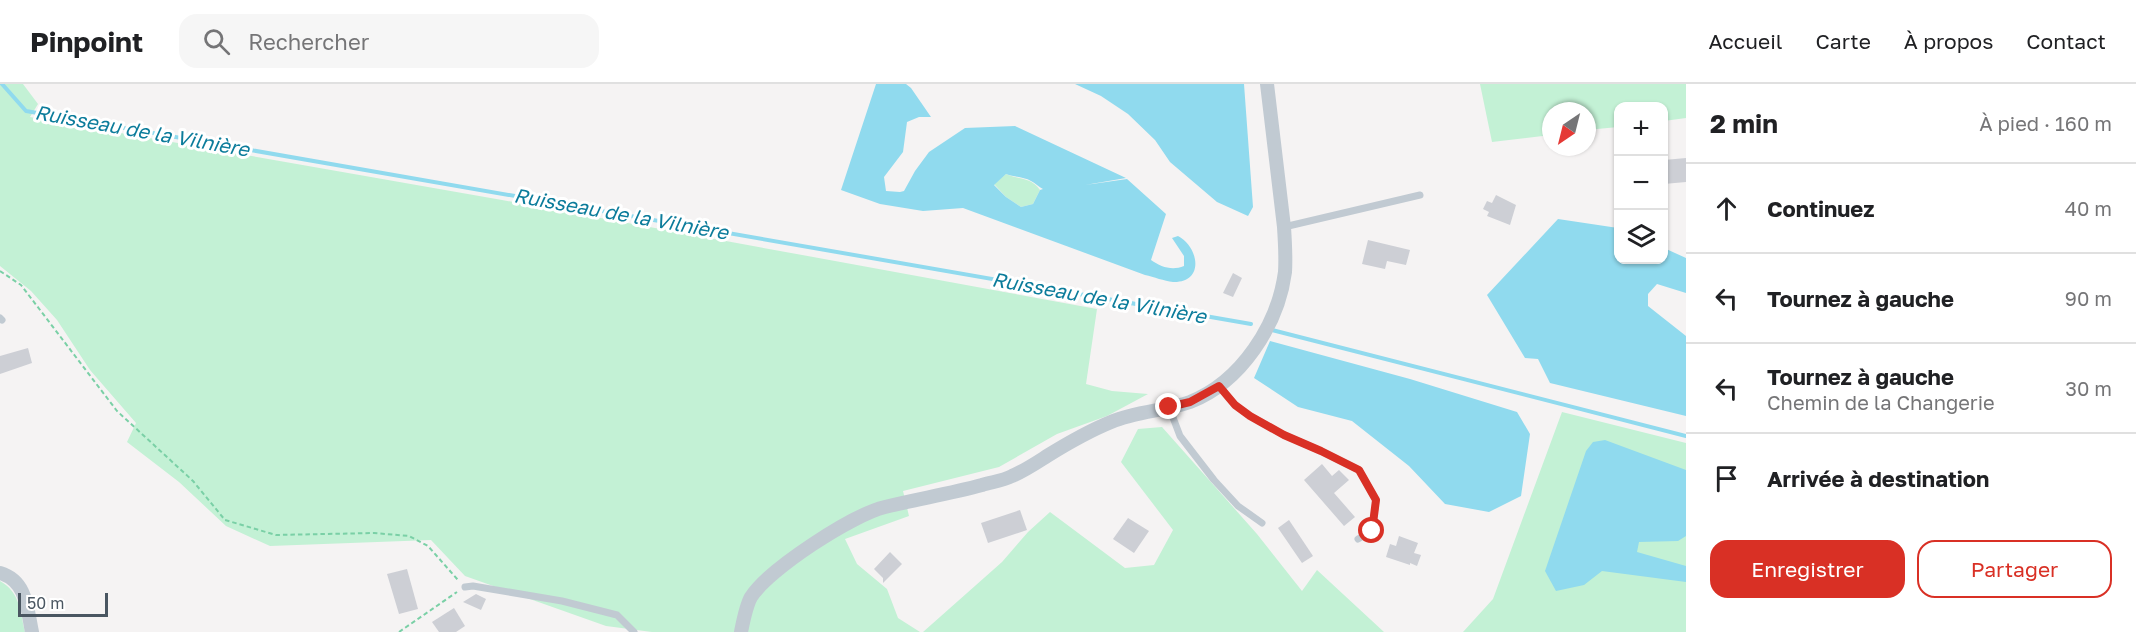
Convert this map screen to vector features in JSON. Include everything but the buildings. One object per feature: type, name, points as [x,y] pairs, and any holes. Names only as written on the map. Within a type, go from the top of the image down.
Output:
[{"type":"street","points":[[741,632],[750,598],[766,580],[845,523],[882,507],[943,495],[1012,477],[1064,445],[1111,422],[1190,402],[1219,386],[1250,354],[1274,313],[1284,273],[1286,250],[1267,84]]},
{"type":"street","points":[[0,573],[7,575],[18,584],[25,594],[32,632]]},
{"type":"lane","points":[[1284,227],[1420,195]]},
{"type":"lane","points":[[1219,386],[1235,405],[1250,416],[1284,435],[1359,470],[1376,500],[1372,531],[1358,539]]},
{"type":"lane","points":[[1169,407],[1180,436],[1214,480],[1238,506],[1262,523]]},
{"type":"lane","points":[[465,587],[473,586],[562,601],[617,615],[634,632]]},
{"type":"path","points":[[0,272],[21,285],[117,411],[193,481],[225,520],[276,535],[374,533],[409,536],[428,546],[465,587],[399,632]]},
{"type":"green space","points":[[0,84],[23,84],[38,104],[30,117],[502,200],[1097,309],[1086,384],[1112,391],[1148,394],[1107,416],[1057,434],[999,467],[903,491],[909,516],[845,539],[857,564],[887,589],[898,618],[920,632],[652,632],[606,626],[465,576],[431,540],[270,546],[226,526],[179,482],[127,442],[136,423],[90,370],[57,320],[31,291],[0,266]]},
{"type":"green space","points":[[1480,84],[1686,84],[1686,118],[1668,120],[1668,102],[1614,102],[1614,127],[1596,129],[1596,102],[1542,102],[1542,136],[1492,142]]},
{"type":"green space","points":[[1006,174],[1029,181],[1040,190],[1033,204],[1021,207],[1006,197],[994,184]]},
{"type":"green space","points":[[1562,412],[1686,443],[1686,632],[1463,632],[1493,599]]},
{"type":"green space","points":[[1162,427],[1257,534],[1302,591],[1317,570],[1384,632],[923,632],[1002,562],[1028,532],[1050,512],[1125,568],[1154,565],[1173,530],[1121,462],[1138,429]]},
{"type":"green space","points":[[0,581],[7,585],[15,596],[25,632],[0,632]]},
{"type":"water","points":[[876,84],[906,84],[931,117],[919,117],[907,122],[903,152],[884,177],[886,191],[904,191],[929,152],[965,128],[1015,126],[1126,178],[1085,185],[1127,179],[1166,214],[1151,260],[1167,268],[1184,266],[1184,256],[1172,238],[1178,236],[1191,248],[1194,256],[1194,271],[1183,281],[1166,281],[963,208],[923,211],[880,204],[841,190]],"holes":[[[1006,174],[1028,180],[1043,189],[1040,190],[1033,204],[1021,207],[994,185]]]},
{"type":"water","points":[[1075,84],[1244,84],[1253,207],[1248,216],[1217,202],[1170,162],[1155,140],[1128,114],[1101,96]]},
{"type":"water","points":[[1558,219],[1614,227],[1614,264],[1668,264],[1668,250],[1686,258],[1686,293],[1657,284],[1648,294],[1648,306],[1686,336],[1686,416],[1550,383],[1538,359],[1525,358],[1487,295]]},
{"type":"water","points":[[1270,341],[1410,379],[1517,412],[1530,434],[1521,496],[1489,512],[1445,504],[1409,466],[1352,421],[1298,407],[1254,378]]},
{"type":"water","points":[[1605,440],[1686,470],[1686,536],[1678,541],[1639,542],[1637,552],[1686,566],[1686,582],[1602,571],[1584,585],[1556,591],[1545,571],[1586,451],[1593,442]]},
{"type":"waterway","name":"Ruisseau de la Vilnière","points":[[2,84],[26,111],[1251,324]]},
{"type":"waterway","name":"Ruisseau de la Vilnière","points":[[1272,330],[1686,436]]},
{"type":"route","points":[[1169,407],[1190,402],[1219,386],[1235,405],[1250,416],[1284,435],[1359,470],[1376,500],[1372,531]]}]
